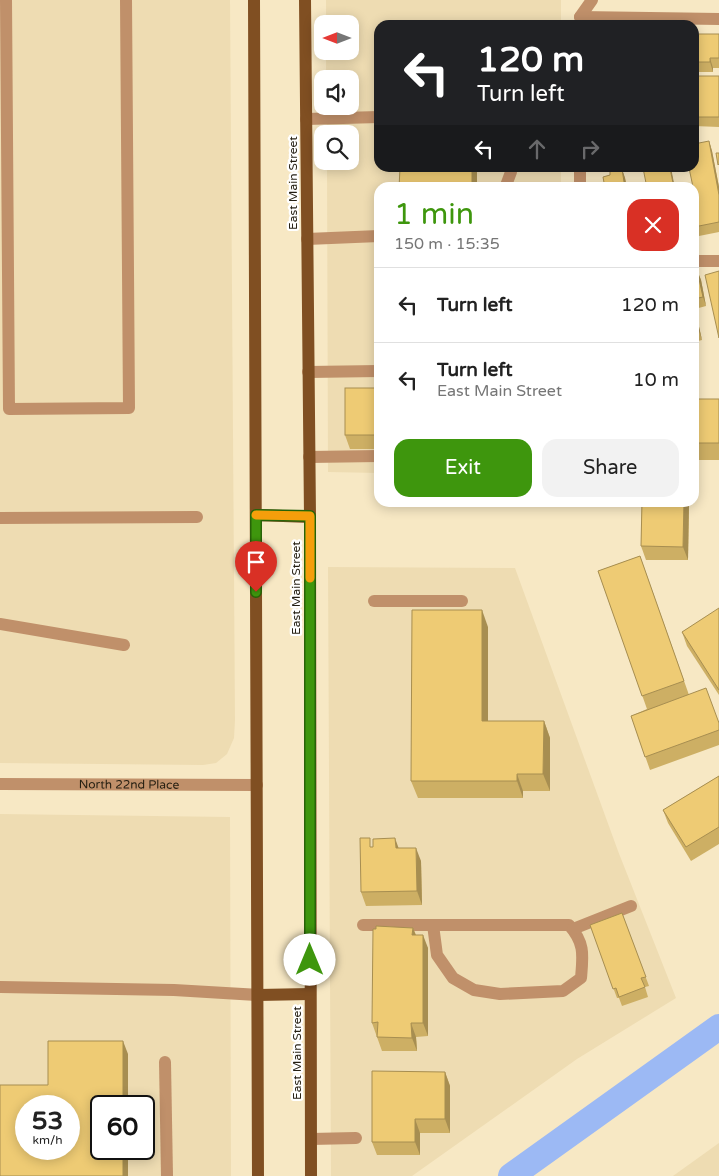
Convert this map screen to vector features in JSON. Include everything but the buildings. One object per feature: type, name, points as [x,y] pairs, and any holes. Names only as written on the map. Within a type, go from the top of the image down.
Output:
[{"type":"main road","points":[[254,0],[258,1176]]},
{"type":"main road","name":"East Main Street","points":[[305,0],[310,516],[311,1176]]},
{"type":"main road","points":[[256,515],[310,516]]},
{"type":"main road","points":[[258,995],[310,994]]},
{"type":"street","points":[[6,0],[9,409],[129,408],[126,0]]},
{"type":"street","points":[[581,20],[592,0]]},
{"type":"street","points":[[699,20],[719,20]]},
{"type":"street","points":[[306,119],[374,117]]},
{"type":"street","points":[[307,239],[374,236]]},
{"type":"street","points":[[699,261],[719,261]]},
{"type":"street","points":[[308,372],[374,371]]},
{"type":"street","points":[[309,457],[374,456]]},
{"type":"street","points":[[0,518],[197,516]]},
{"type":"street","points":[[374,601],[462,601]]},
{"type":"street","points":[[0,624],[124,645]]},
{"type":"street","name":"North 22nd Place","points":[[0,784],[257,784]]},
{"type":"street","points":[[573,929],[631,906]]},
{"type":"street","points":[[362,925],[433,925],[569,925],[580,937],[583,956],[581,978],[563,991],[500,994],[474,990],[453,978],[437,955],[433,925]]},
{"type":"street","points":[[0,987],[174,990],[258,995]]},
{"type":"street","points":[[166,1062],[168,1176]]},
{"type":"street","points":[[311,1139],[356,1138]]},
{"type":"shaded area","points":[[0,0],[230,0],[235,720],[234,738],[227,754],[216,763],[203,765],[0,763]]},
{"type":"shaded area","points":[[326,0],[561,0],[561,20],[374,20],[374,172],[561,172],[561,182],[374,182],[374,473],[328,472],[327,170],[359,170],[359,125],[327,125],[326,115],[359,115],[359,70],[326,70],[326,60],[359,60],[359,15],[326,15]]},
{"type":"shaded area","points":[[328,567],[515,568],[618,851],[676,998],[577,1059],[412,1176],[331,1176]]},
{"type":"shaded area","points":[[0,814],[230,817],[231,1176],[0,1176]]},
{"type":"shaded area","points":[[719,1143],[719,1176],[673,1176]]},
{"type":"waterway","points":[[511,1176],[719,1027]]},
{"type":"slow traffic","points":[[256,515],[310,516],[310,578]]},
{"type":"route","points":[[256,592],[256,515],[310,516],[310,960]]}]
